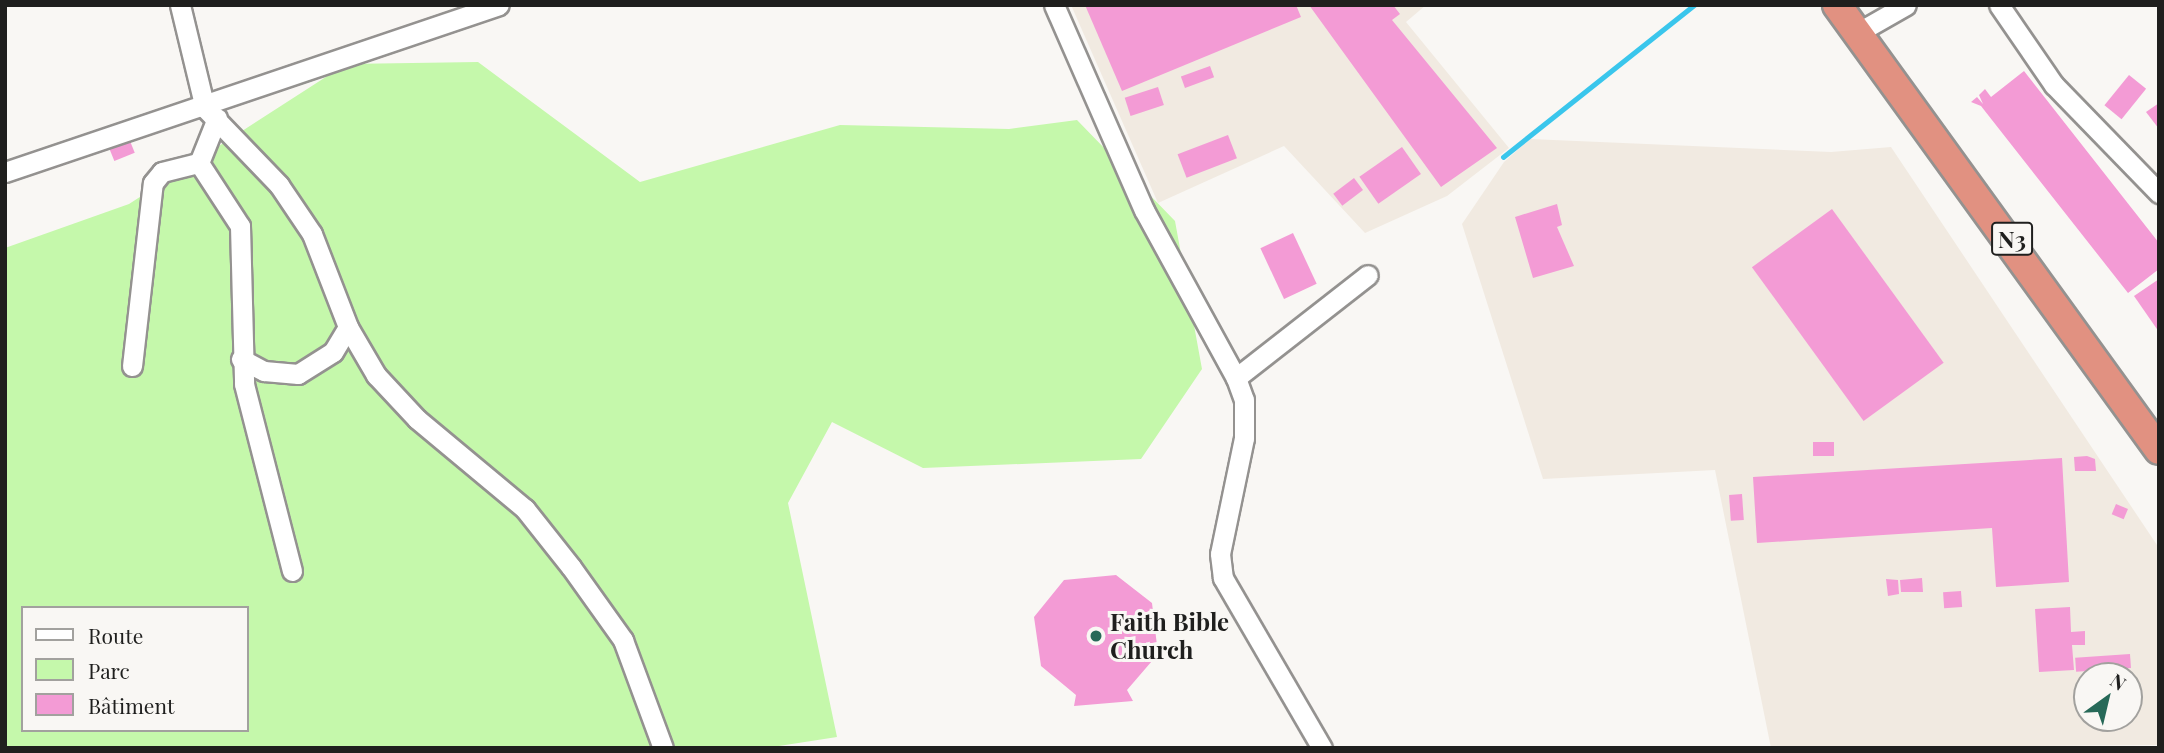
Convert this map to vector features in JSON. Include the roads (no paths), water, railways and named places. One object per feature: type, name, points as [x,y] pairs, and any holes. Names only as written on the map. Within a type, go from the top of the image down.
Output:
[{"type":"highway","points":[[1837,5],[1857,33]]},
{"type":"highway","name":"N3","points":[[1857,33],[2159,450]]},
{"type":"street","points":[[180,5],[211,113],[279,185],[312,234],[348,327],[400,401],[525,509],[571,567],[623,640],[663,748]]},
{"type":"street","points":[[5,172],[211,113],[499,5]]},
{"type":"street","points":[[1054,5],[1144,210],[1236,378],[1244,400],[1244,438],[1220,554],[1223,578],[1322,748]]},
{"type":"street","points":[[1857,33],[1906,5]]},
{"type":"street","points":[[1999,5],[2054,85],[2116,156],[2159,193]]},
{"type":"street","points":[[211,113],[199,163],[240,226],[241,359],[256,445],[292,570]]},
{"type":"street","points":[[132,366],[153,183],[162,172],[199,163]]},
{"type":"street","points":[[1236,378],[1368,275]]},
{"type":"street","points":[[241,359],[264,371],[298,374],[333,352],[348,327]]},
{"type":"waterway","points":[[1503,157],[1694,5]]},
{"type":"place","name":"Faith Bible Church","points":[[1096,636]]}]
